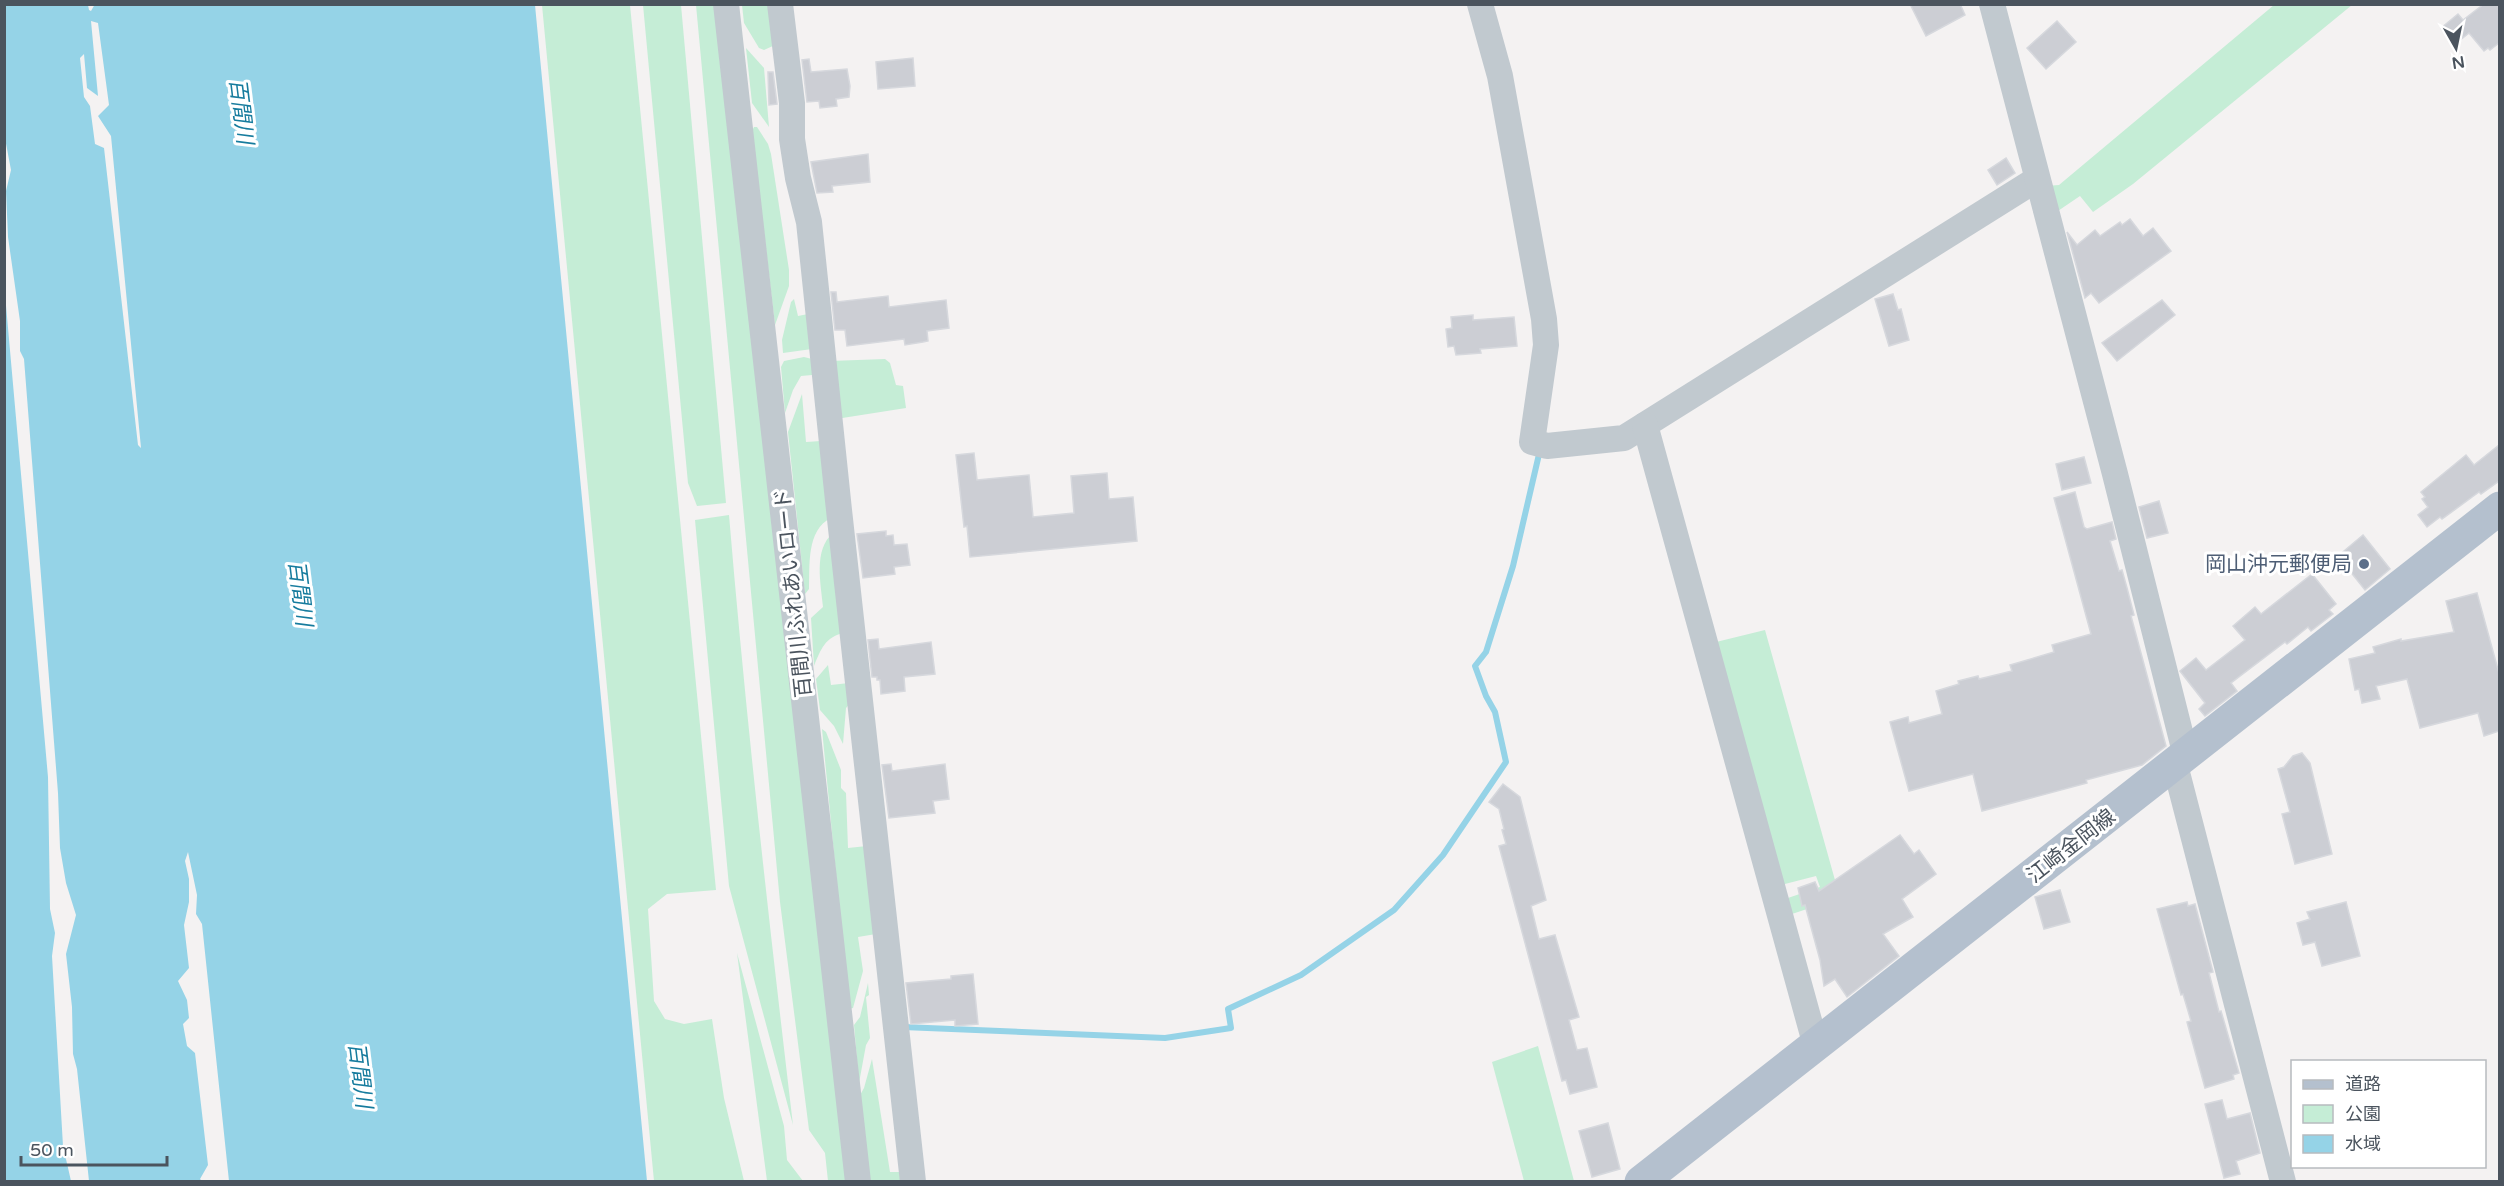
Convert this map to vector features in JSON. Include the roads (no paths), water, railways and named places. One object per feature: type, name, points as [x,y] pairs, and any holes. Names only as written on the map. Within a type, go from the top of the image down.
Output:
[{"type":"main road","name":"江崎金岡線","points":[[1641,1182],[2180,761],[2499,508]]},
{"type":"street","name":"百間川ふれあいロード","points":[[726,4],[858,1182]]},
{"type":"street","points":[[780,4],[792,102],[792,139],[798,178],[809,222],[913,1182]]},
{"type":"street","points":[[1480,4],[1500,76],[1544,319],[1545,345],[1532,441],[1542,446],[1624,438],[2031,183]]},
{"type":"street","points":[[1992,4],[2031,183],[2115,474],[2180,761],[2283,1182]]},
{"type":"street","points":[[1645,425],[1816,1046]]},
{"type":"water","name":"百間川","points":[[95,4],[535,5],[647,1181],[229,1181],[202,924],[196,914],[197,895],[188,852],[185,861],[189,879],[189,902],[184,925],[189,968],[178,981],[187,1000],[189,1018],[183,1024],[187,1046],[195,1053],[208,1165],[200,1179],[202,1181],[89,1181],[77,1069],[73,1054],[72,1007],[66,954],[76,915],[66,883],[60,848],[58,793],[24,359],[20,351],[20,321],[8,237],[6,191],[11,170],[4,133],[4,5],[88,5],[91,11]],"holes":[[[91,21],[98,23],[109,105],[98,116],[111,136],[141,448],[138,445],[104,148],[95,144],[90,106],[84,97],[80,58],[84,54],[87,88],[98,96]]]},
{"type":"water","points":[[4,283],[48,777],[50,909],[55,933],[52,956],[63,1146],[71,1181],[5,1181]]},
{"type":"waterway","points":[[903,1027],[1165,1038],[1231,1028],[1228,1009],[1301,975],[1394,910],[1443,855],[1506,762],[1495,712],[1486,696],[1475,666],[1486,652],[1513,566],[1540,450]]},
{"type":"place","name":"岡山沖元郵便局","points":[[2364,564]]}]
